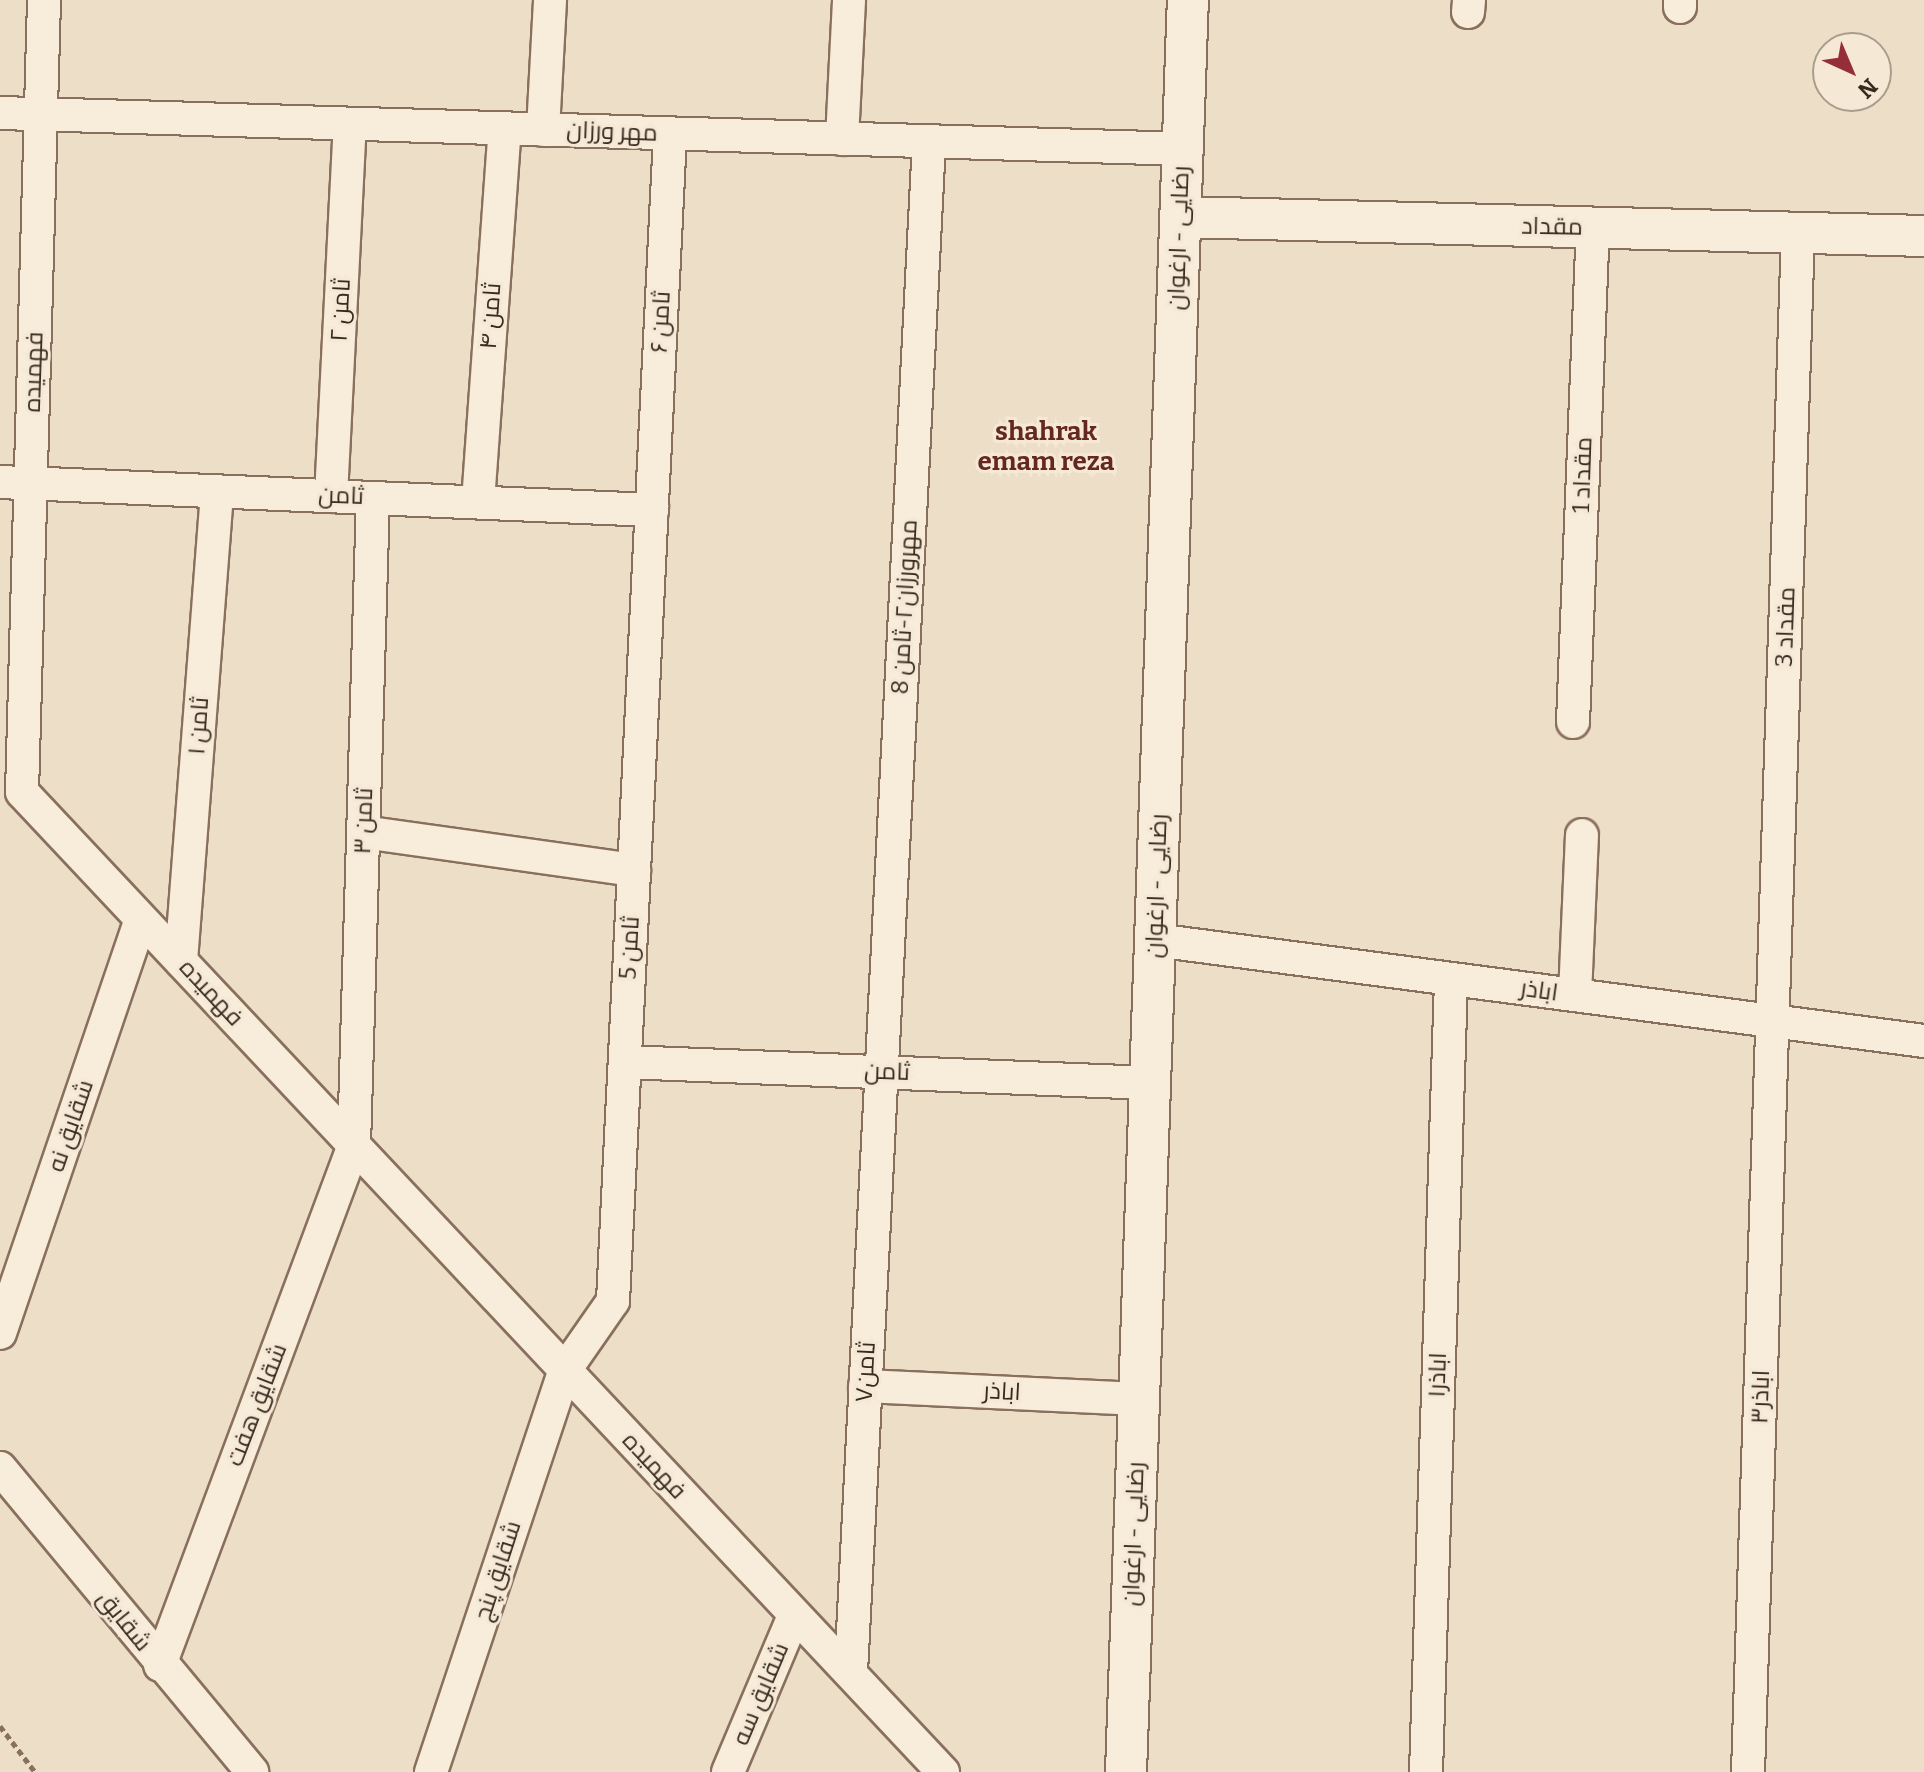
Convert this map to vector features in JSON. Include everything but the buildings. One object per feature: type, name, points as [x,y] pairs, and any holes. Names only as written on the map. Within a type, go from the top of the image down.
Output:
[{"type":"street","name":"فهمیده","points":[[44,0],[41,115],[16,483],[22,792],[943,1772]]},
{"type":"street","points":[[543,130],[550,0]]},
{"type":"street","points":[[842,139],[849,0]]},
{"type":"street","name":"رضایی - ارغوان","points":[[1126,1772],[1188,0]]},
{"type":"street","name":"مهر ورزان","points":[[0,113],[1182,149]]},
{"type":"street","name":"ثامن ۲","points":[[331,496],[350,124]]},
{"type":"street","name":"ثامن ۴","points":[[478,502],[505,129]]},
{"type":"street","name":"ثامن ۶","points":[[652,510],[670,134]]},
{"type":"street","name":"مهرورزان۲-ثامن 8","points":[[881,1072],[929,142]]},
{"type":"street","name":"مقداد","points":[[1180,217],[1924,236]]},
{"type":"street","name":"مقداد 1","points":[[1573,722],[1593,228]]},
{"type":"street","name":"مقداد 3","points":[[1773,1021],[1798,233]]},
{"type":"street","name":"ثامن","points":[[16,483],[652,510]]},
{"type":"street","name":"ثامن ۱","points":[[181,961],[217,491]]},
{"type":"street","name":"ثامن ۳","points":[[354,1145],[373,498]]},
{"type":"street","name":"ثامن 5","points":[[565,1370],[613,1301],[652,510]]},
{"type":"street","points":[[363,832],[634,870]]},
{"type":"street","points":[[1575,995],[1582,835]]},
{"type":"street","name":"شقایق نه","points":[[0,1333],[141,919]]},
{"type":"street","name":"اباذر","points":[[1155,940],[1924,1041]]},
{"type":"street","name":"اباذر۱","points":[[1426,1772],[1451,979]]},
{"type":"street","name":"اباذر۳","points":[[1748,1772],[1773,1021]]},
{"type":"street","name":"ثامن","points":[[625,1062],[1150,1083]]},
{"type":"street","name":"ثامن۷","points":[[851,1672],[881,1072]]},
{"type":"street","name":"شقایق هفت","points":[[160,1665],[354,1145]]},
{"type":"street","name":"شقایق پنج","points":[[431,1772],[565,1370]]},
{"type":"street","name":"اباذر","points":[[865,1386],[1139,1399]]},
{"type":"street","name":"شقایق","points":[[0,1468],[160,1665],[252,1772]]},
{"type":"street","name":"شقایق سه","points":[[728,1772],[794,1616]]},
{"type":"path","points":[[0,1726],[35,1772]]},
{"type":"district","name":"shahrak emam reza","points":[[1046,447]]}]
